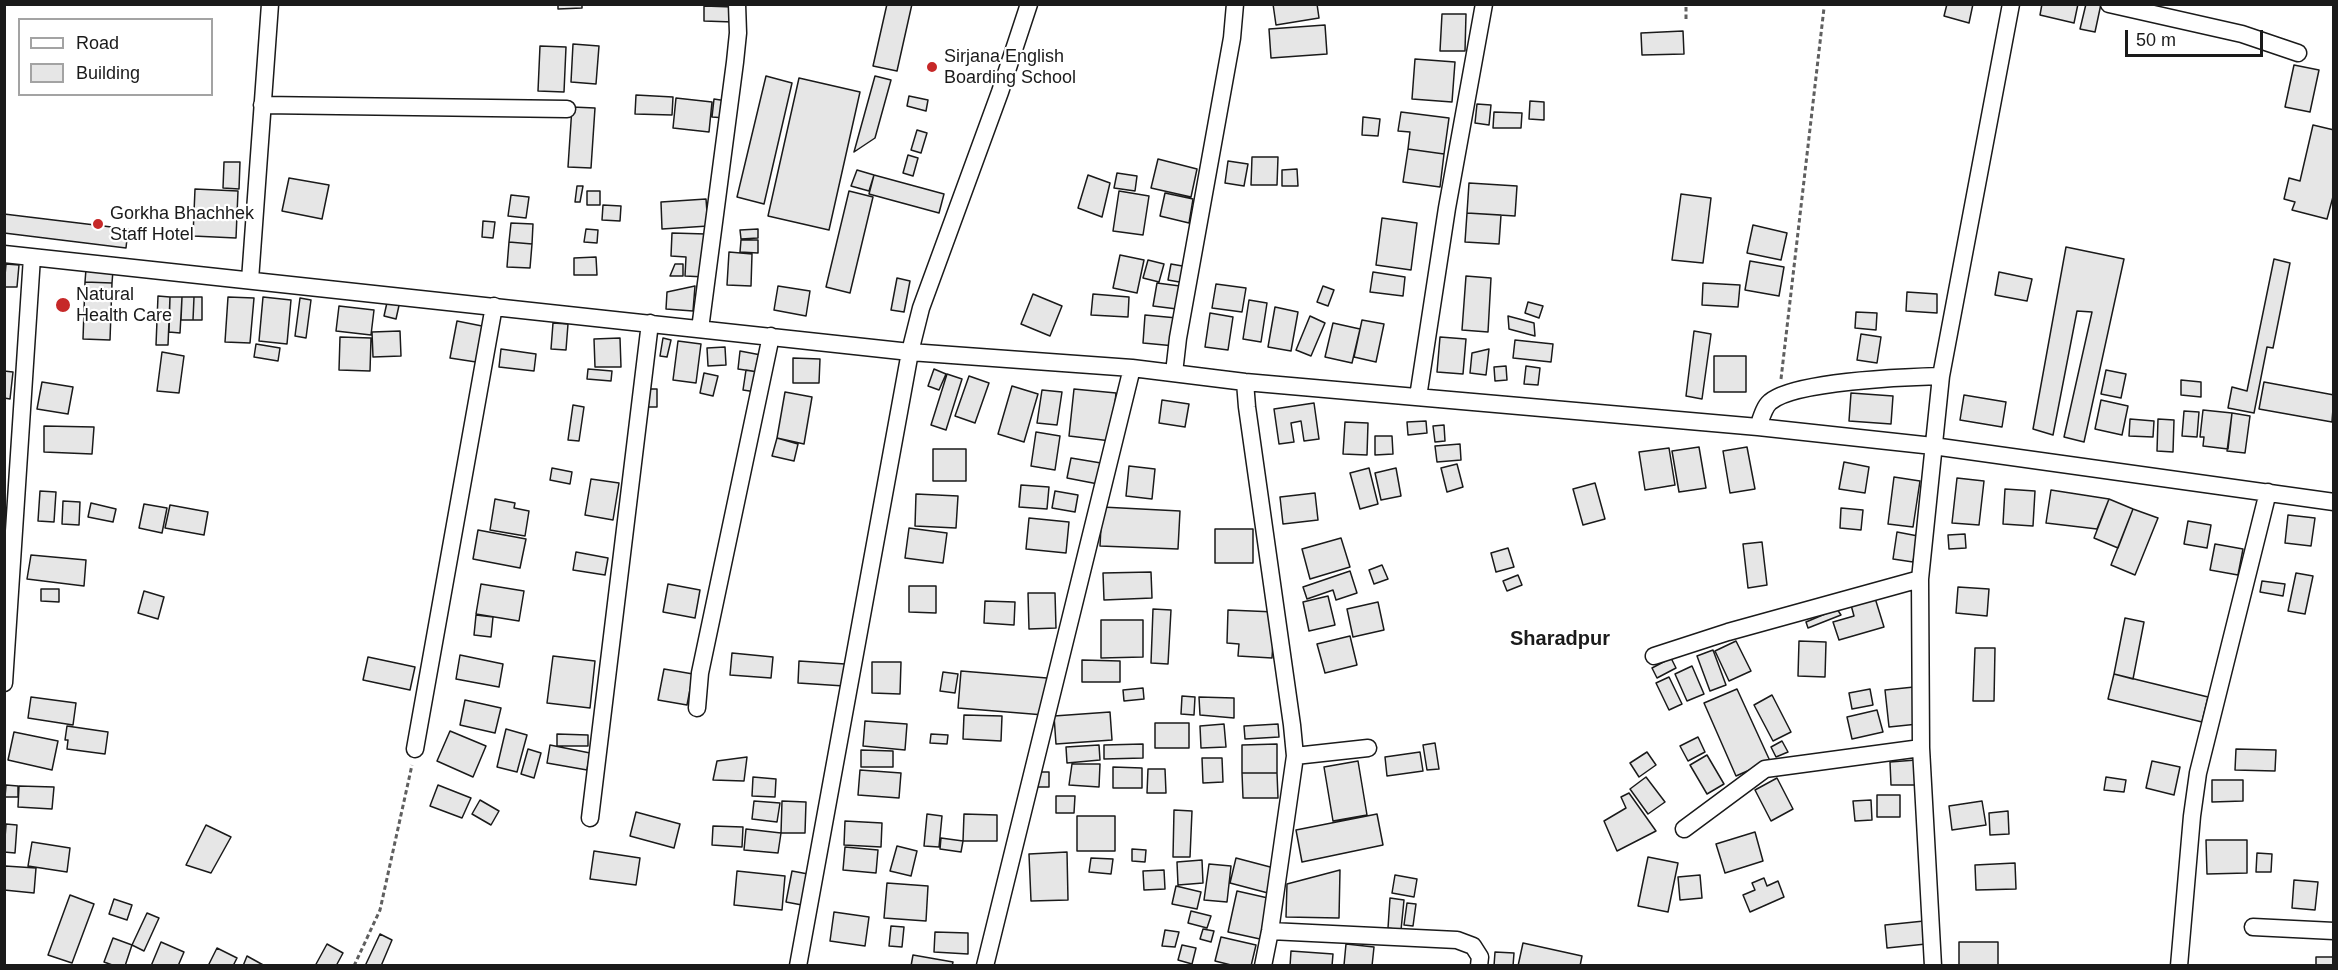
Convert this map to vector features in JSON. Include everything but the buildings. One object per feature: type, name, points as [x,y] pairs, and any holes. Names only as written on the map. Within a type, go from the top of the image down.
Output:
[{"type":"street","points":[[250,280],[270,4]]},
{"type":"street","points":[[700,329],[735,63],[738,33],[737,4]]},
{"type":"street","points":[[798,966],[910,352],[921,308],[1000,92],[1029,4]]},
{"type":"street","points":[[1174,373],[1178,338],[1232,38],[1236,4]]},
{"type":"street","points":[[1418,398],[1447,208],[1484,4]]},
{"type":"street","points":[[1933,966],[1921,748],[1920,579],[1941,376],[2011,4]]},
{"type":"street","points":[[2109,4],[2242,34],[2298,53]]},
{"type":"street","points":[[262,105],[567,108]]},
{"type":"street","points":[[4,254],[910,352],[1132,368],[1245,382],[1758,427],[1933,446],[2334,502]]},
{"type":"street","points":[[4,683],[32,257]]},
{"type":"street","points":[[415,749],[494,306]]},
{"type":"street","points":[[590,818],[650,323]]},
{"type":"street","points":[[697,708],[700,673],[771,336]]},
{"type":"street","points":[[985,966],[1132,368]]},
{"type":"street","points":[[1758,427],[1768,403],[1779,396],[1797,390],[1888,377],[1941,376]]},
{"type":"street","points":[[1245,382],[1295,756],[1263,966]]},
{"type":"street","points":[[2179,966],[2198,773],[2268,492]]},
{"type":"street","points":[[1654,656],[1728,632],[1920,579]]},
{"type":"street","points":[[1295,756],[1368,748]]},
{"type":"street","points":[[1684,829],[1765,769],[1921,748]]},
{"type":"street","points":[[2253,927],[2334,931]]},
{"type":"street","points":[[1270,931],[1457,940],[1473,946],[1480,957],[1479,966]]},
{"type":"path","points":[[1686,4],[1686,19]]},
{"type":"path","points":[[1779,396],[1824,8]]},
{"type":"path","points":[[354,966],[380,909],[415,749]]},
{"type":"place","name":"Sirjana English Boarding School","points":[[932,67]]},
{"type":"place","name":"Gorkha Bhachhek Staff Hotel","points":[[98,224]]},
{"type":"place","name":"Natural Health Care","points":[[63,305]]},
{"type":"district","name":"Sharadpur","points":[[1560,639]]}]
